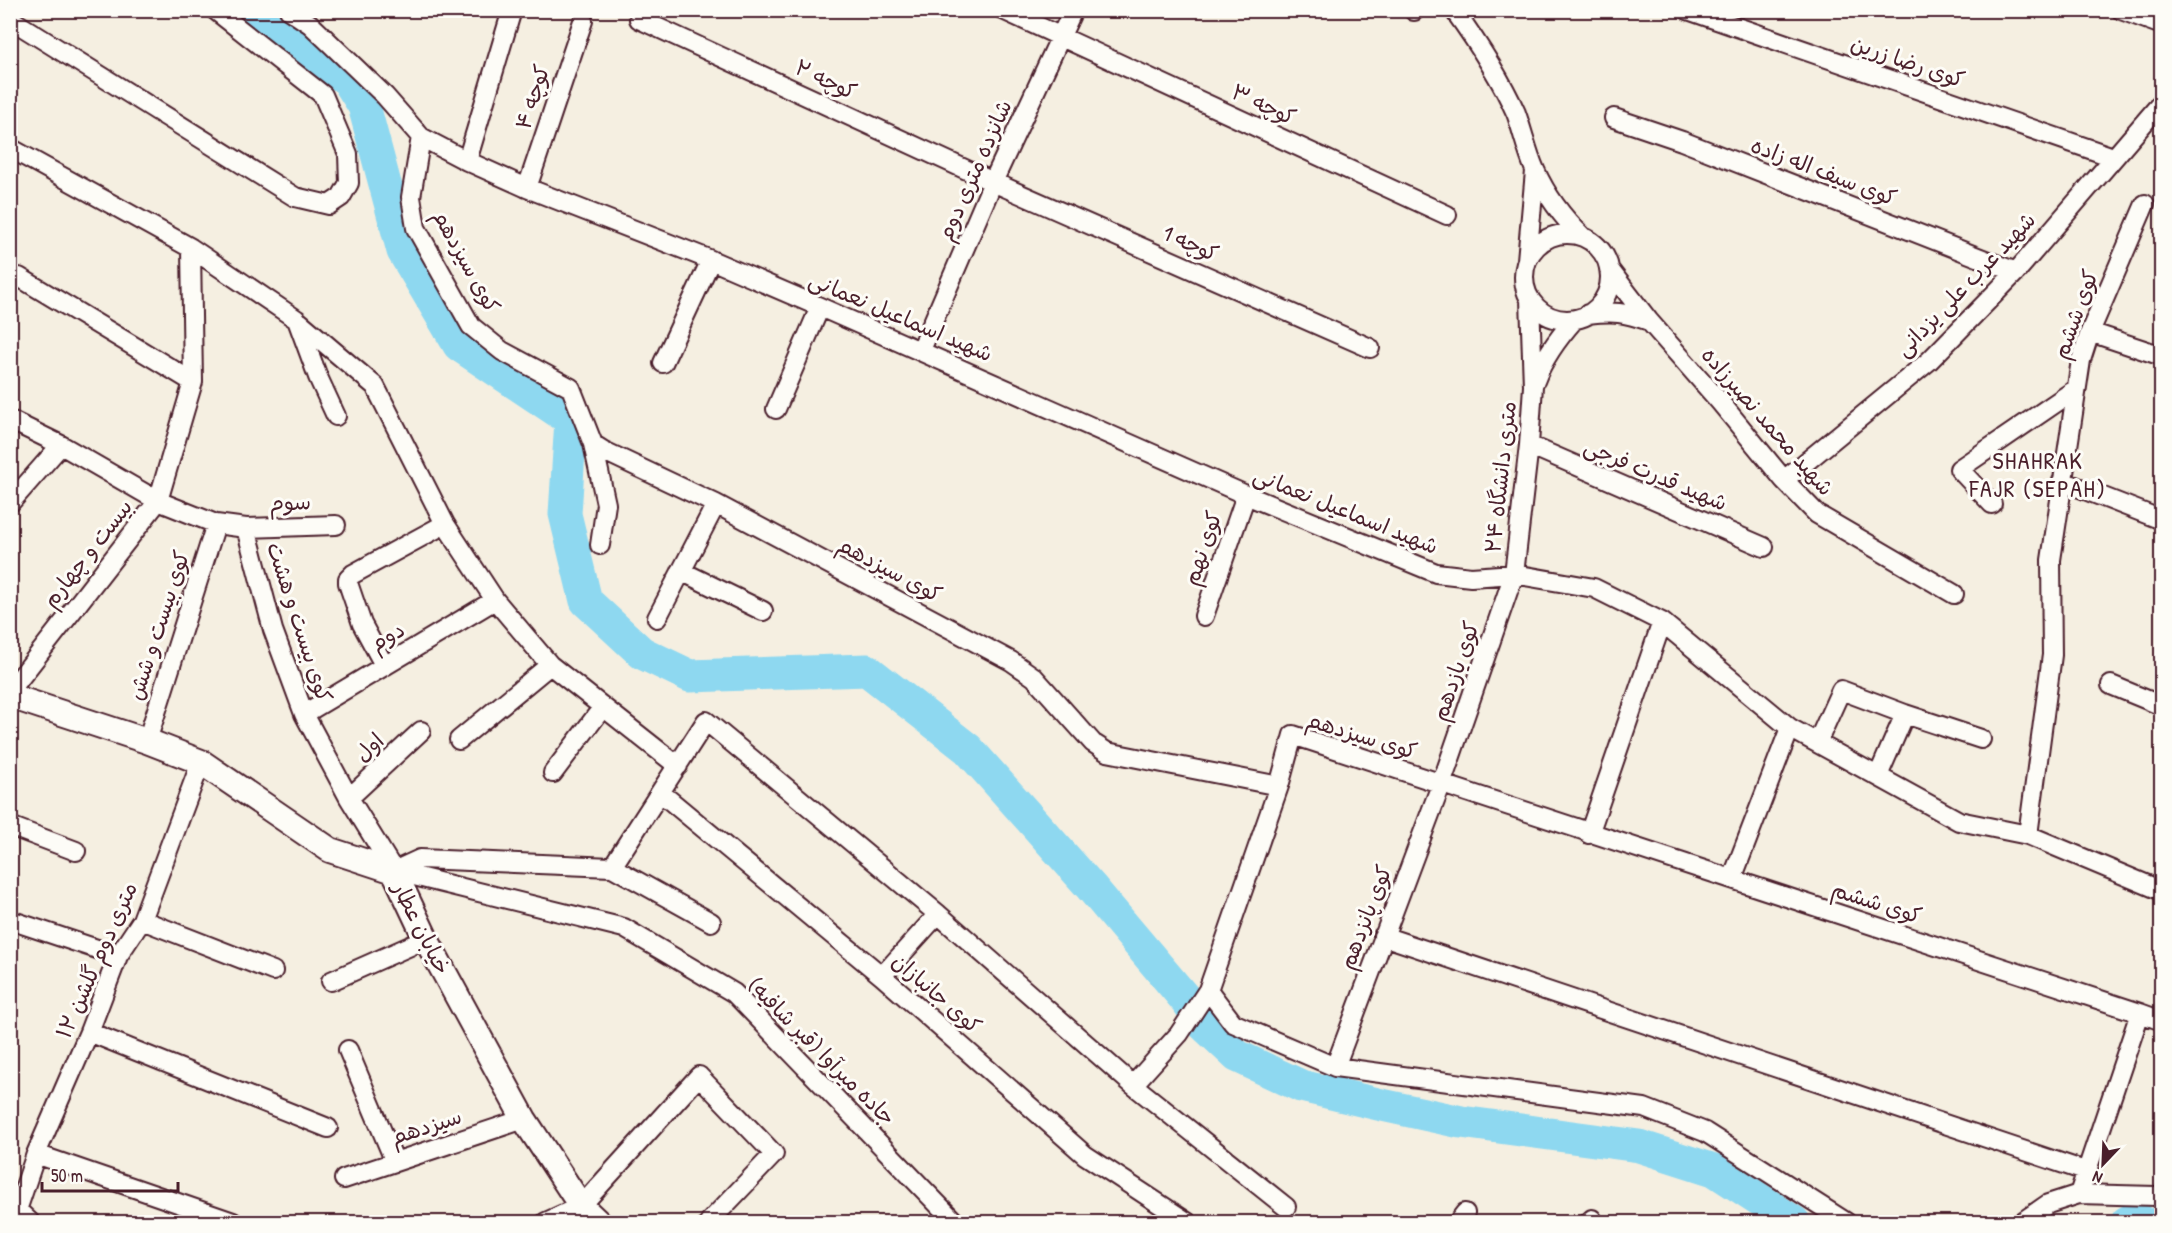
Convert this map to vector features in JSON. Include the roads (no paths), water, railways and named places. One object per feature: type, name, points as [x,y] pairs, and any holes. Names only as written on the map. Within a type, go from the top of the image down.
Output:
[{"type":"main road","name":"خیابان عطار","points":[[10,696],[147,741],[201,762],[330,850],[394,871],[426,939],[524,1119],[589,1214]]},
{"type":"street","points":[[10,19],[295,197],[329,205],[340,197],[350,183],[348,154],[323,95],[215,10]]},
{"type":"street","name":"شهید اسماعیل نعمانی","points":[[289,10],[313,17],[421,137],[467,161],[527,188],[711,260],[921,350],[1246,495],[1436,573],[1471,577],[1514,574],[1594,588],[1662,622],[1791,728],[1959,821],[2028,835],[2162,891]]},
{"type":"street","points":[[467,161],[512,10]]},
{"type":"street","points":[[1003,10],[1061,37]]},
{"type":"street","name":"شانزده متری دوم","points":[[921,350],[993,182],[1073,10]]},
{"type":"street","points":[[1454,10],[1478,44],[1515,112],[1535,170],[1561,216],[1583,237],[1595,244],[1604,256],[1609,269],[1610,283],[1606,296],[1598,307],[1582,317]]},
{"type":"street","name":"کوی رضا زرین","points":[[1688,10],[2113,157]]},
{"type":"street","points":[[2121,10],[2162,25]]},
{"type":"street","name":"کوچه ۲","points":[[639,19],[993,182]]},
{"type":"street","name":"کوچه ۴","points":[[527,188],[583,21]]},
{"type":"street","name":"کوچه ۳","points":[[1061,37],[1447,215]]},
{"type":"street","name":"شهید عرب علی یزدانی","points":[[1784,480],[1929,361],[2016,272],[2162,102]]},
{"type":"street","name":"کوی سیف اله زاده","points":[[1614,118],[1682,141],[2016,272]]},
{"type":"street","name":"کوی سیزدهم","points":[[421,137],[411,197],[416,228],[471,326],[502,351],[571,388],[593,444],[615,458],[716,504],[1011,661],[1034,677],[1093,743],[1107,752],[1280,786],[1293,735],[1441,785]]},
{"type":"street","points":[[10,148],[191,248],[296,319],[375,386],[445,524],[495,600],[550,665],[678,766]]},
{"type":"street","points":[[1535,170],[1524,274],[1525,287],[1530,299],[1538,309],[1562,320],[1613,311],[1649,321]]},
{"type":"street","name":"کوچه 1","points":[[993,182],[1370,348]]},
{"type":"street","name":"کوی ششم","points":[[2028,835],[2052,655],[2051,560],[2081,360],[2090,332],[2145,204]]},
{"type":"street","points":[[1526,261],[1538,245],[1555,235],[1569,234],[1583,237]]},
{"type":"street","points":[[158,501],[193,382],[191,248]]},
{"type":"street","points":[[663,363],[711,260]]},
{"type":"street","name":"شهید محمد نصیرزاده","points":[[1609,269],[1649,321],[1784,480],[1817,514],[1954,594]]},
{"type":"street","points":[[19,277],[193,382]]},
{"type":"street","name":"۲۴ متری دانشگاه","points":[[1514,574],[1529,445],[1533,386],[1530,299]]},
{"type":"street","points":[[776,409],[820,307]]},
{"type":"street","name":"۲۴ متری دانشگاه","points":[[1533,386],[1547,356],[1560,336],[1582,317]]},
{"type":"street","points":[[296,319],[336,416]]},
{"type":"street","points":[[2090,332],[2162,356]]},
{"type":"street","points":[[1992,504],[1959,469],[2076,389]]},
{"type":"street","name":"کوی بیست و هشت","points":[[10,420],[61,445],[158,501],[216,524],[246,528],[273,630],[304,714],[349,798],[394,871]]},
{"type":"street","points":[[593,444],[606,504],[600,545]]},
{"type":"street","points":[[10,503],[61,445]]},
{"type":"street","name":"شهید قدرت فرجی","points":[[1529,445],[1764,546]]},
{"type":"street","points":[[2062,481],[2162,520]]},
{"type":"street","name":"کوی نهم","points":[[1204,616],[1246,495]]},
{"type":"street","name":"بیست و چهارم","points":[[10,691],[158,501]]},
{"type":"street","points":[[657,618],[716,504]]},
{"type":"street","name":"کوی بیست و شش","points":[[147,741],[216,524]]},
{"type":"street","points":[[384,665],[362,624],[348,579],[353,574],[445,524]]},
{"type":"street","name":"سوم","points":[[246,528],[336,525]]},
{"type":"street","points":[[681,571],[762,611]]},
{"type":"street","name":"کوی یازدهم","points":[[1441,785],[1514,574]]},
{"type":"street","name":"دوم","points":[[304,714],[495,600]]},
{"type":"street","points":[[1589,834],[1662,622]]},
{"type":"street","points":[[459,740],[550,665]]},
{"type":"street","points":[[2111,685],[2162,706]]},
{"type":"street","points":[[1817,743],[1841,690],[1982,739]]},
{"type":"street","points":[[553,773],[603,707]]},
{"type":"street","points":[[1878,776],[1905,714]]},
{"type":"street","points":[[612,867],[706,721],[938,914],[1133,1085],[1286,1207]]},
{"type":"street","points":[[1732,879],[1791,728]]},
{"type":"street","name":"اول","points":[[349,798],[421,731]]},
{"type":"street","name":"۱۲ متری دوم گلشن","points":[[14,1211],[36,1154],[90,1032],[118,956],[142,920],[201,762]]},
{"type":"street","name":"کوی ششم","points":[[1441,785],[2162,1021]]},
{"type":"street","name":"کوی پانزدهم","points":[[1335,1067],[1441,785]]},
{"type":"street","points":[[1133,1085],[1179,1034],[1208,990],[1280,786]]},
{"type":"street","name":"کوی جانبازان","points":[[661,793],[882,976],[1085,1155],[1187,1222]]},
{"type":"street","points":[[10,826],[76,851]]},
{"type":"street","points":[[394,871],[420,860],[612,867],[711,922]]},
{"type":"street","name":"جاده میرآوا (قبر شافیه)","points":[[394,871],[624,928],[734,993],[955,1222]]},
{"type":"street","points":[[882,976],[938,914]]},
{"type":"street","points":[[10,920],[118,956]]},
{"type":"street","points":[[142,920],[273,972]]},
{"type":"street","points":[[1383,936],[2088,1172]]},
{"type":"street","points":[[331,981],[426,939]]},
{"type":"street","points":[[1208,990],[1233,1023],[1335,1067],[1644,1108],[1705,1132],[1846,1222]]},
{"type":"street","points":[[2079,1194],[2139,1013]]},
{"type":"street","points":[[90,1032],[328,1128]]},
{"type":"street","points":[[348,1050],[394,1162]]},
{"type":"street","points":[[546,1222],[589,1214],[699,1076],[774,1154],[709,1222]]},
{"type":"street","name":"سیزدهم","points":[[344,1179],[524,1119]]},
{"type":"street","points":[[36,1154],[233,1222]]},
{"type":"street","points":[[2022,1222],[2049,1204],[2079,1194],[2162,1198]]},
{"type":"street","points":[[14,1211],[30,1222]]},
{"type":"waterway","points":[[242,10],[347,79],[364,106],[403,251],[459,345],[571,420],[565,514],[586,601],[642,653],[690,676],[867,670],[968,749],[1091,887],[1187,1001],[1204,1025],[1237,1056],[1301,1086],[1382,1105],[1461,1122],[1639,1146],[1714,1170],[1794,1222]]},
{"type":"waterway","points":[[2127,1222],[2132,1220],[2143,1222]]},
{"type":"district","name":"SHAHRAK FAJR (SEPAH)","points":[[2038,475]]}]
